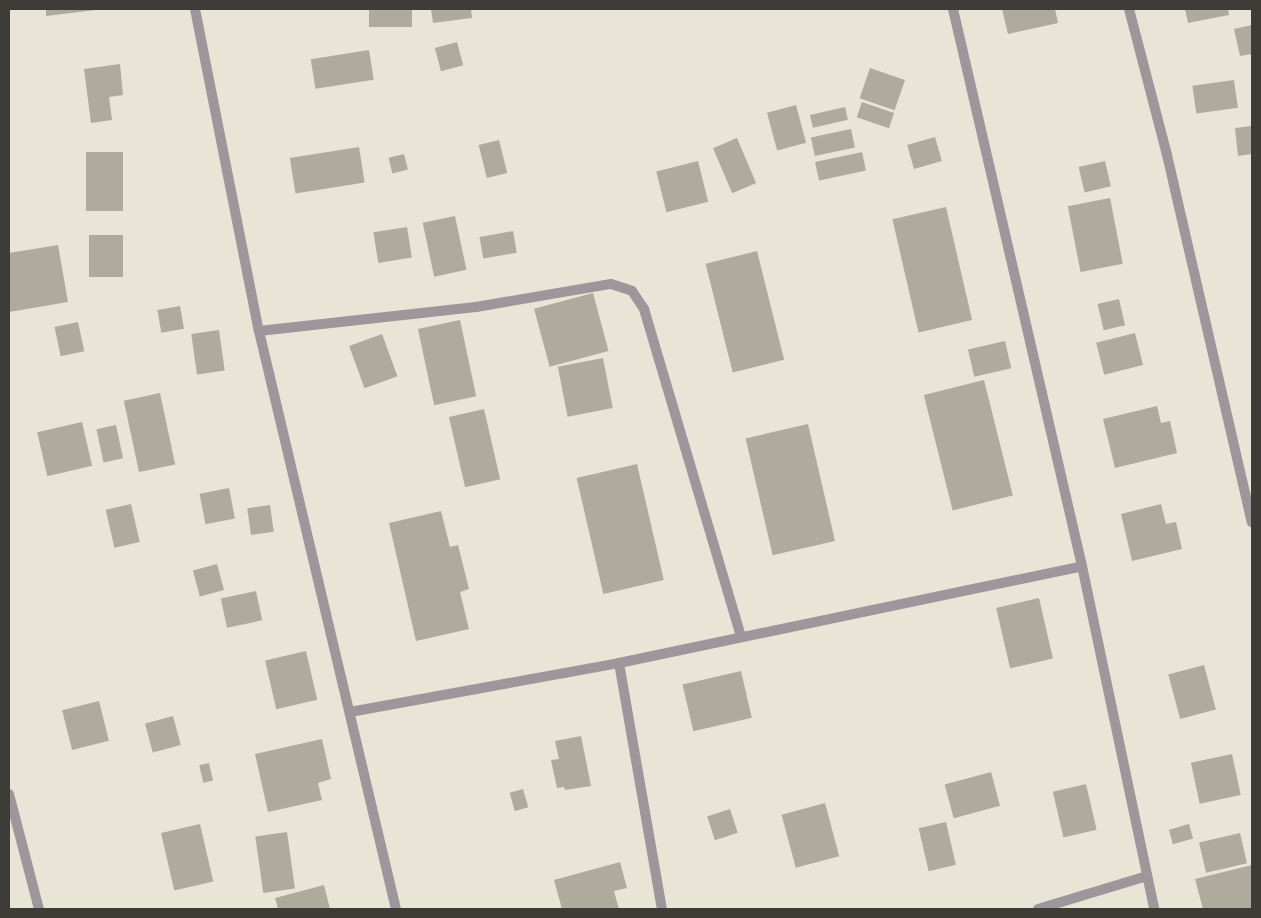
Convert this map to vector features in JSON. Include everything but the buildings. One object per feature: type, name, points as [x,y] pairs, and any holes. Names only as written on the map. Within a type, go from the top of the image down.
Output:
[{"type":"street","points":[[195,9],[259,331],[396,909]]},
{"type":"street","points":[[953,9],[1082,566],[1154,909]]},
{"type":"street","points":[[1129,9],[1168,155],[1252,522]]},
{"type":"street","points":[[259,331],[476,307],[612,284],[632,292],[644,309],[741,637]]},
{"type":"street","points":[[350,712],[619,663],[1082,566]]},
{"type":"street","points":[[619,663],[662,909]]},
{"type":"street","points":[[9,794],[39,909]]},
{"type":"street","points":[[1038,909],[1146,876]]}]
